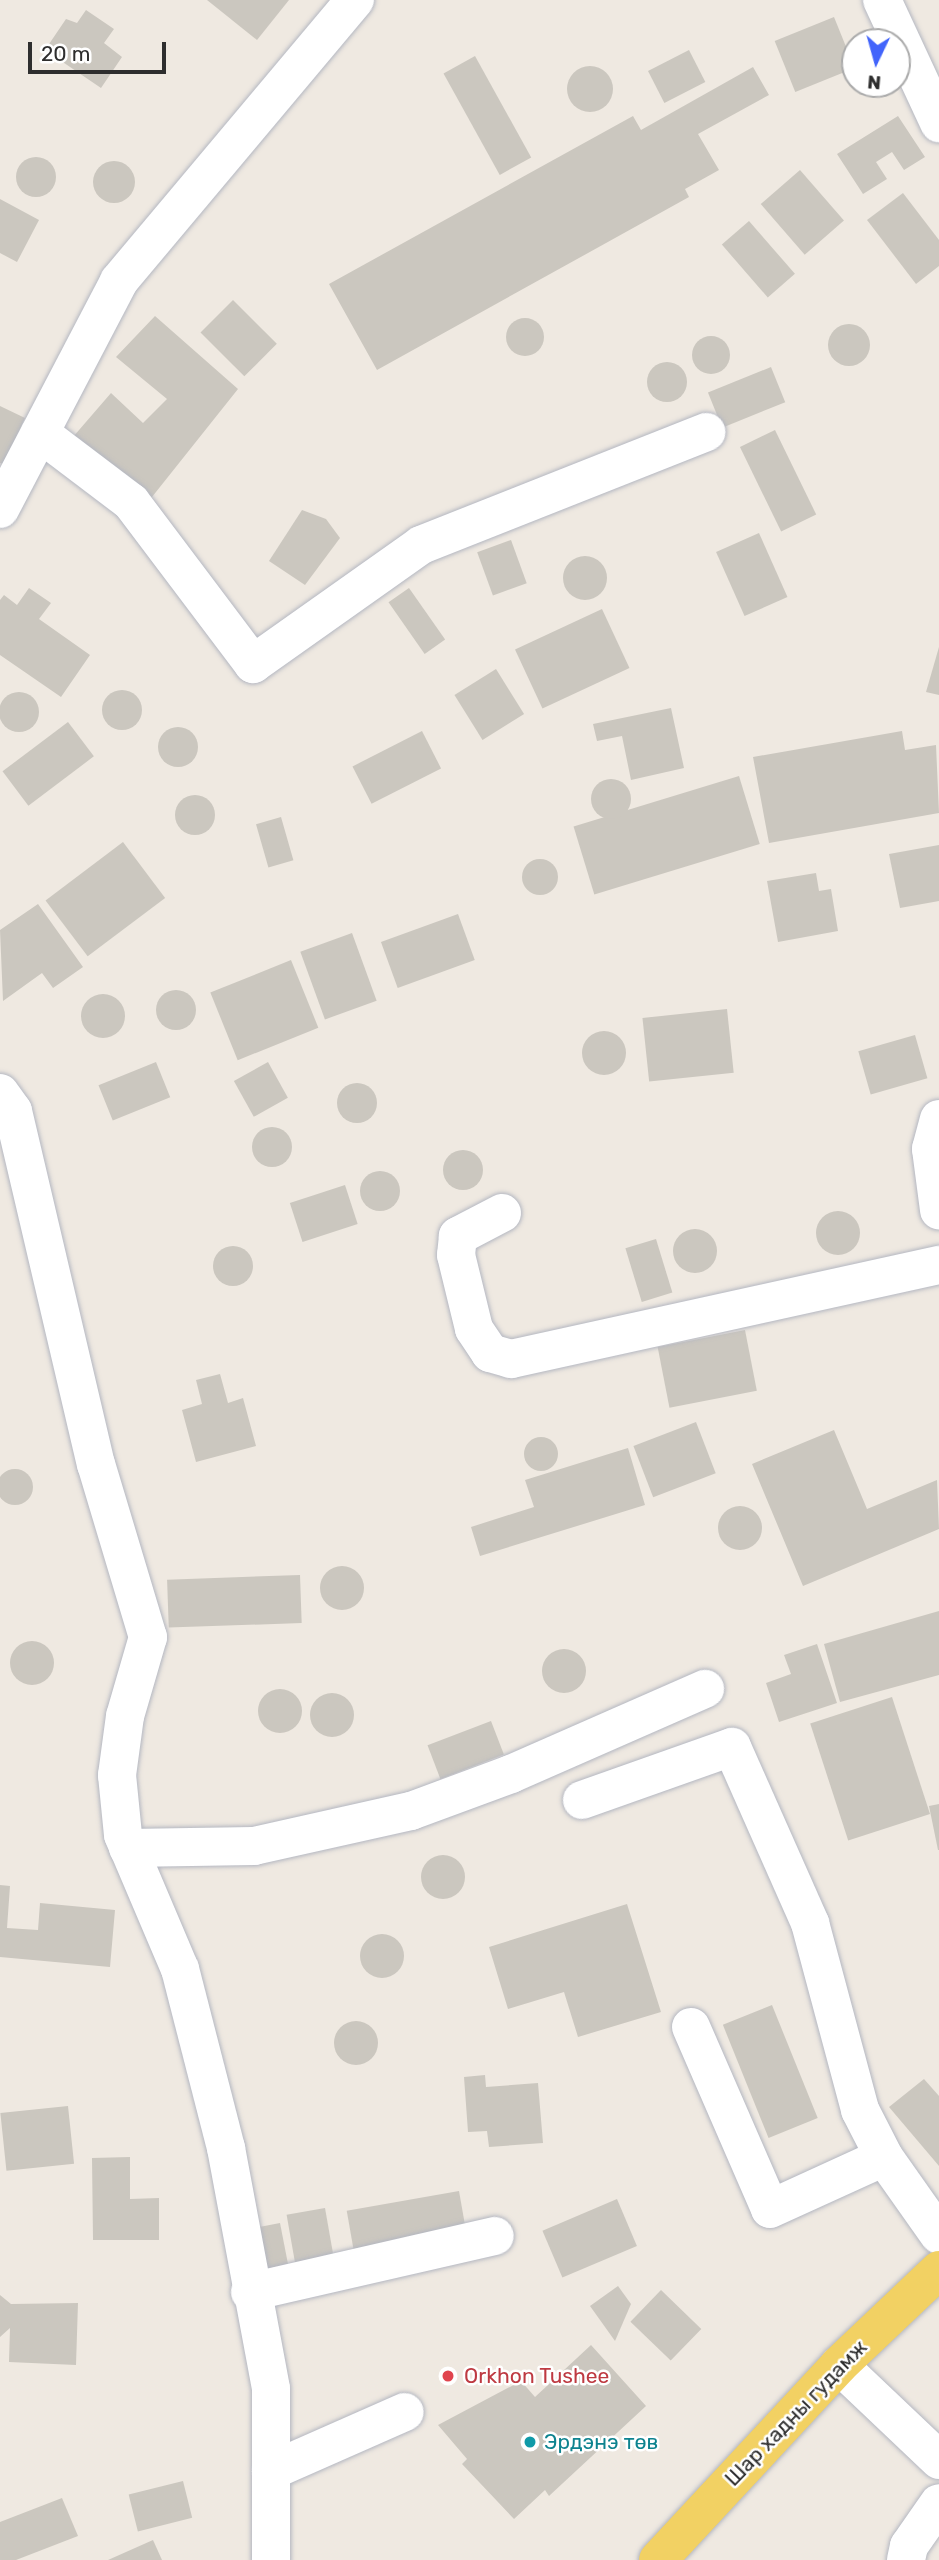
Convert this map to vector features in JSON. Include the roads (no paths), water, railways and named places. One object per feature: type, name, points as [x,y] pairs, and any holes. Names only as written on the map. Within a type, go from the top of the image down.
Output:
[{"type":"main road","name":"Шар хадны гудамж","points":[[658,2560],[839,2365],[939,2270]]},
{"type":"street","points":[[0,509],[119,282],[355,0]]},
{"type":"street","points":[[882,0],[939,123]]},
{"type":"street","points":[[40,433],[131,502],[253,664],[421,545],[706,432]]},
{"type":"street","points":[[0,1093],[13,1111],[96,1464],[148,1637],[124,1716],[117,1775],[128,1848],[180,1969],[206,2055],[271,2389],[271,2560]]},
{"type":"street","points":[[939,1119],[931,1149],[939,1210]]},
{"type":"street","points":[[502,1213],[458,1236],[456,1255],[474,1329],[490,1353],[511,1359],[939,1265]]},
{"type":"street","points":[[128,1848],[254,1846],[411,1811],[511,1774],[705,1689]]},
{"type":"street","points":[[582,1800],[732,1747],[810,1923],[860,2110],[884,2157],[939,2235]]},
{"type":"street","points":[[691,2027],[770,2209],[884,2157]]},
{"type":"street","points":[[250,2292],[495,2236]]},
{"type":"street","points":[[839,2365],[939,2460]]},
{"type":"street","points":[[271,2471],[405,2412]]},
{"type":"street","points":[[906,2560],[909,2546],[939,2503]]},
{"type":"place","name":"Orkhon Tushee","points":[[448,2376]]},
{"type":"place","name":"Эрдэнэ төв","points":[[530,2442]]}]
